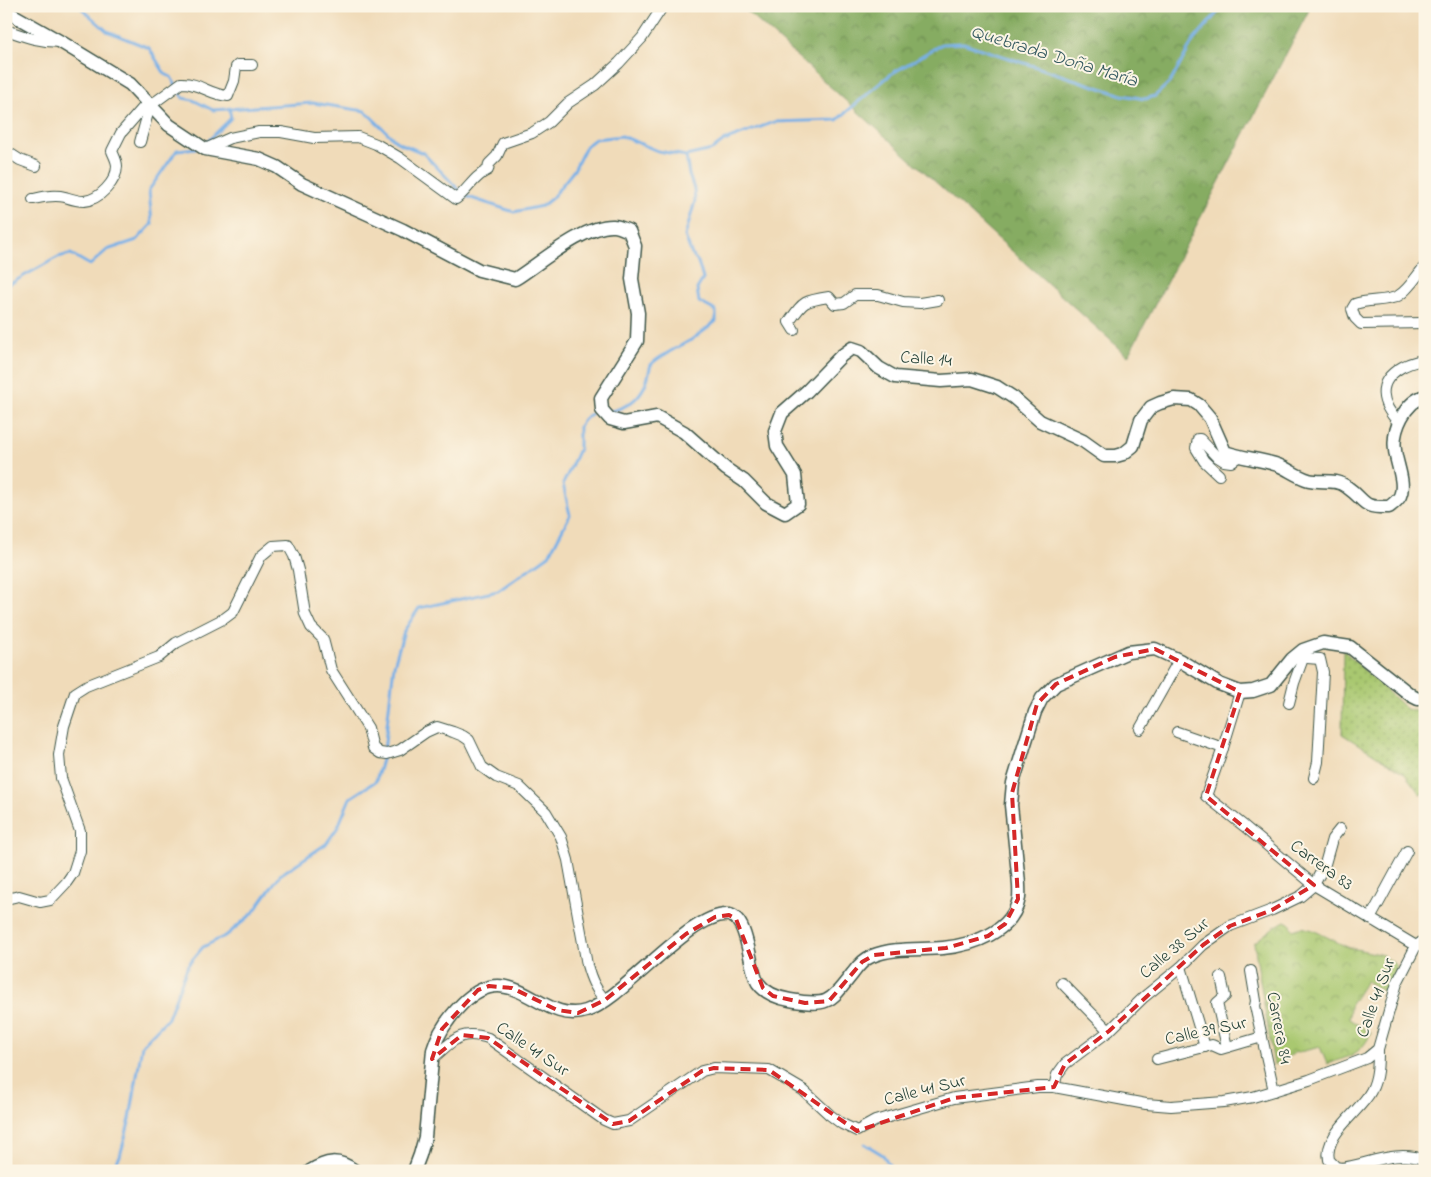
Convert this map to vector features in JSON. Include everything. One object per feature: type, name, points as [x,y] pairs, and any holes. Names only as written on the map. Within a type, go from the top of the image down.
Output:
[{"type":"street","points":[[6,11],[130,84],[169,125],[205,149],[230,138],[259,132],[281,132],[314,138],[358,137],[382,147],[456,199],[477,177],[488,170],[489,164],[498,156],[504,143],[532,133],[548,122],[568,103],[594,85],[619,63],[646,32],[663,6]]},
{"type":"street","points":[[6,30],[28,39],[44,42],[61,42]]},
{"type":"street","points":[[33,199],[46,196],[63,196],[76,201],[88,200],[105,190],[117,168],[112,151],[114,146],[121,133],[151,104],[178,86],[194,85],[218,96],[228,96],[235,78],[236,67],[238,65],[252,65]]},
{"type":"street","points":[[140,142],[151,104]]},
{"type":"street","name":"Calle 14","points":[[205,149],[260,159],[277,167],[302,184],[403,230],[479,270],[515,279],[567,243],[586,233],[614,226],[628,231],[635,246],[632,279],[638,312],[637,341],[601,398],[602,410],[610,419],[624,423],[657,417],[684,432],[744,481],[766,503],[785,513],[798,504],[795,474],[777,446],[775,430],[782,414],[841,356],[852,348],[861,351],[879,368],[894,377],[941,381],[972,379],[998,387],[1014,398],[1040,421],[1083,441],[1104,456],[1123,454],[1133,446],[1141,420],[1151,407],[1160,402],[1174,399],[1191,400],[1199,405],[1210,418],[1225,452],[1238,457]]},
{"type":"street","points":[[6,151],[20,160],[36,166]]},
{"type":"street","points":[[1425,266],[1400,295],[1392,298],[1364,301],[1355,304],[1352,309],[1354,318],[1361,324],[1425,323]]},
{"type":"street","points":[[794,330],[789,322],[803,303],[819,299],[829,297],[835,304],[844,303],[855,295],[878,295],[903,302],[920,303],[938,300]]},
{"type":"street","points":[[1399,423],[1389,412],[1383,397],[1385,386],[1390,376],[1402,366],[1425,358]]},
{"type":"street","points":[[1219,475],[1204,461],[1196,448],[1198,439],[1224,461],[1231,462],[1238,457],[1279,465],[1309,480],[1332,481],[1346,486],[1363,503],[1374,508],[1390,507],[1400,496],[1402,486],[1395,450],[1399,423],[1409,406],[1415,400],[1425,396]]},
{"type":"street","points":[[6,898],[19,896],[40,902],[50,900],[66,883],[73,872],[80,851],[80,831],[61,778],[59,755],[64,726],[75,694],[86,686],[158,657],[176,643],[225,618],[233,612],[261,556],[273,546],[288,545],[298,570],[305,614],[311,627],[323,639],[331,670],[368,728],[373,748],[380,753],[387,754],[400,750],[426,732],[437,728],[453,732],[469,740],[482,767],[496,778],[519,786],[546,812],[561,837],[568,860],[591,981],[605,1000]]},
{"type":"street","points":[[414,1171],[425,1137],[432,1059],[436,1039],[451,1017],[478,990],[489,986],[502,986],[512,988],[558,1010],[578,1013],[590,1010],[691,930],[706,921],[723,915],[733,916],[742,930],[749,946],[755,977],[763,988],[779,998],[824,1003],[834,997],[862,962],[874,955],[888,952],[946,948],[976,941],[999,930],[1014,910],[1018,899],[1019,881],[1011,805],[1012,793],[1037,704],[1056,684],[1128,652],[1155,649],[1179,660],[1220,684],[1240,692],[1253,691],[1271,685],[1292,659],[1323,643],[1350,647],[1412,696],[1418,699],[1425,699]]},
{"type":"street","points":[[1289,703],[1304,652]]},
{"type":"street","points":[[1304,652],[1307,658],[1320,659],[1323,672],[1318,762],[1314,778]]},
{"type":"street","points":[[1140,729],[1179,660]]},
{"type":"street","points":[[1178,732],[1223,748],[1240,692]]},
{"type":"street","name":"Carrera 83","points":[[1223,748],[1206,796],[1314,885],[1370,919],[1422,942]]},
{"type":"street","name":"Calle 38 Sur","points":[[1054,1087],[1057,1075],[1065,1064],[1110,1031],[1144,997],[1181,967],[1203,945],[1230,926],[1264,914],[1301,896],[1314,885],[1325,864],[1332,839],[1340,829]]},
{"type":"street","points":[[1370,919],[1407,851]]},
{"type":"street","name":"Calle 41 Sur","points":[[432,1059],[462,1035],[469,1034],[488,1038],[600,1118],[613,1124],[629,1121],[702,1070],[714,1068],[769,1070],[803,1090],[830,1115],[842,1124],[857,1131],[875,1121],[954,1098],[1038,1087],[1054,1087],[1146,1104],[1171,1106],[1224,1102],[1274,1092],[1367,1058],[1378,1049],[1397,983],[1422,942]]},
{"type":"street","points":[[1181,967],[1205,1047]]},
{"type":"street","name":"Carrera 84","points":[[1251,971],[1256,1001],[1255,1006],[1274,1092]]},
{"type":"street","points":[[1221,977],[1225,996],[1217,1003],[1227,1047]]},
{"type":"street","points":[[1062,983],[1110,1031]]},
{"type":"street","name":"Calle 39 Sur","points":[[1157,1059],[1212,1045],[1220,1049],[1262,1037]]},
{"type":"street","points":[[1378,1049],[1378,1071],[1371,1092],[1339,1130],[1328,1156],[1336,1167],[1342,1168],[1395,1156],[1425,1160]]},
{"type":"street","points":[[310,1171],[320,1164],[332,1161],[355,1171]]},
{"type":"highlighted area","points":[[1155,649],[1240,692],[1206,796],[1314,885],[1272,910],[1230,926],[1203,945],[1109,1031],[1065,1064],[1054,1087],[954,1098],[857,1131],[769,1070],[714,1068],[702,1071],[629,1121],[613,1124],[488,1038],[462,1035],[432,1059],[442,1029],[478,990],[489,986],[512,988],[557,1010],[578,1013],[605,1000],[686,934],[715,917],[729,915],[736,919],[763,988],[773,996],[805,1003],[829,1001],[862,962],[874,955],[946,948],[988,936],[1005,924],[1018,899],[1012,793],[1037,704],[1056,684],[1115,657]]},
{"type":"green space","points":[[741,6],[1309,6],[1308,12],[1128,356]]},
{"type":"green space","points":[[1343,650],[1406,709],[1416,711],[1425,708],[1425,793],[1420,794],[1404,773],[1342,734]]},
{"type":"green space","points":[[1285,921],[1290,923],[1293,930],[1302,927],[1313,930],[1347,947],[1383,955],[1397,966],[1386,993],[1366,981],[1350,1006],[1349,1019],[1371,1033],[1363,1046],[1348,1057],[1327,1064],[1320,1047],[1295,1053],[1274,1065],[1254,943]]},
{"type":"waterway","name":"Quebrada Doña María","points":[[79,6],[107,31],[149,48],[165,74],[171,77],[183,98],[193,100],[213,110],[313,103],[365,111],[397,142],[423,153],[465,196],[514,212],[542,206],[552,198],[574,170],[586,146],[595,139],[622,136],[658,151],[686,156],[712,150],[724,141],[774,122],[837,120],[891,74],[942,44],[963,43],[1122,95],[1145,99],[1155,96],[1171,81],[1193,41],[1223,6]]},
{"type":"waterway","points":[[205,144],[231,118],[229,108]]},
{"type":"waterway","points":[[6,286],[58,257],[71,254],[90,265],[107,250],[137,240],[152,224],[149,190],[177,150],[196,148]]},
{"type":"waterway","points":[[611,411],[629,404],[638,397],[648,378],[650,367],[654,362],[691,340],[716,321],[716,311],[699,302],[697,289],[703,279],[698,262],[692,255],[685,236],[695,201],[686,156]]},
{"type":"waterway","points":[[384,751],[394,665],[404,631],[419,608],[498,591],[549,555],[570,515],[563,484],[579,449],[579,426],[591,414]]},
{"type":"waterway","points":[[111,1171],[120,1156],[130,1119],[142,1045],[168,1018],[188,965],[203,947],[227,935],[253,913],[280,875],[326,844],[338,827],[350,798],[376,781],[383,756]]},
{"type":"waterway","points":[[865,1144],[883,1155],[893,1171]]}]
